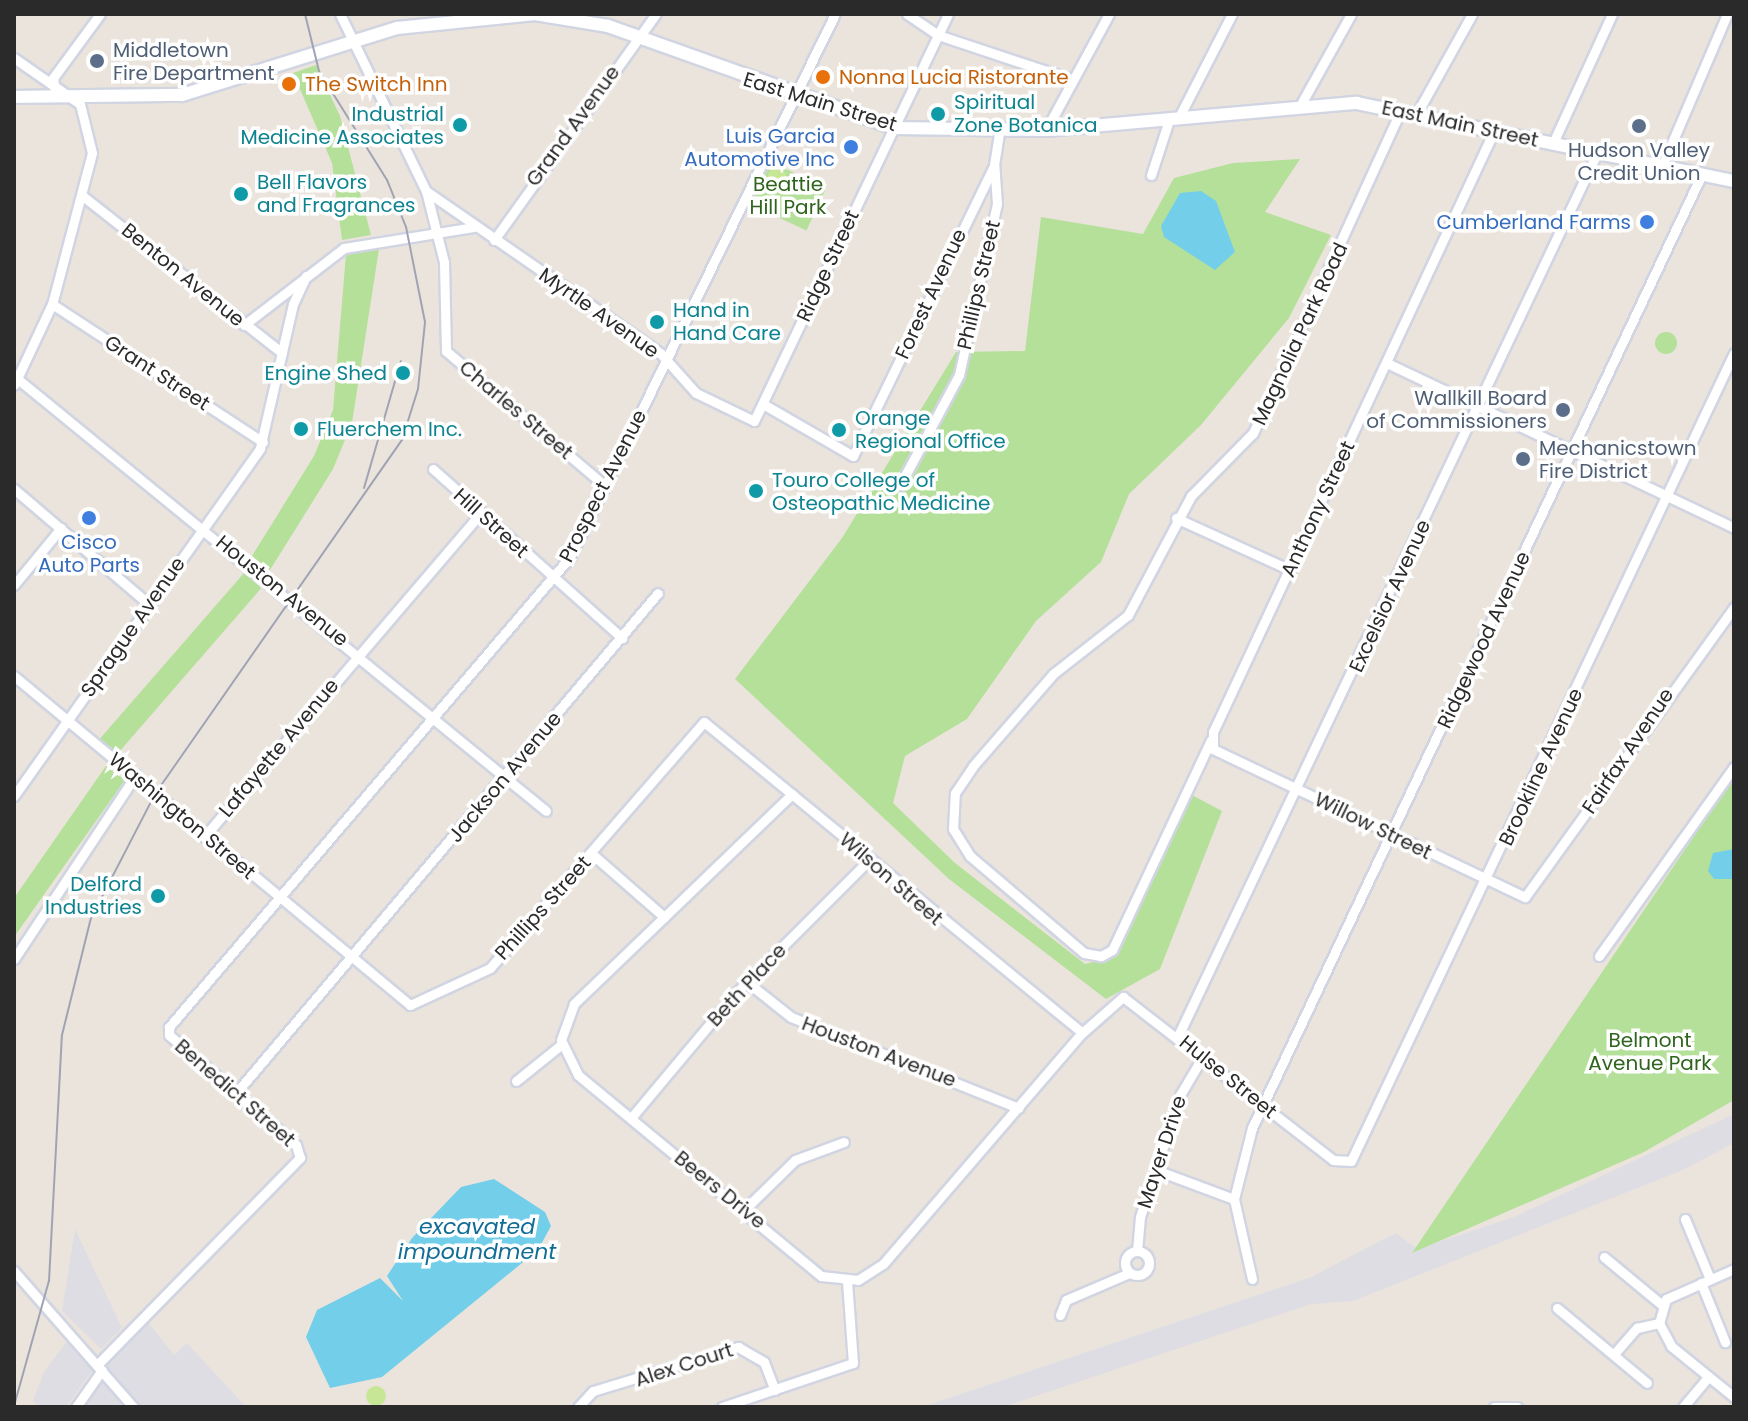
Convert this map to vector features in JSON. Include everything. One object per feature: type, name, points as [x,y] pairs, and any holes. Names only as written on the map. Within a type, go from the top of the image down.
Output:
[{"type":"main road","name":"East Main Street","points":[[14,97],[55,91],[182,95],[355,42],[474,16],[535,14],[638,36],[793,97],[894,128],[999,132],[1046,130],[1174,120],[1301,104],[1401,110],[1734,181]]},
{"type":"street","points":[[55,91],[53,78],[100,14]]},
{"type":"street","name":"Charles Street","points":[[340,14],[426,191],[437,231],[446,351],[605,486]]},
{"type":"street","name":"Grand Avenue","points":[[494,240],[656,14]]},
{"type":"street","name":"Prospect Avenue","points":[[168,1034],[432,717],[553,579],[605,486],[835,14]]},
{"type":"street","points":[[907,14],[938,35],[1070,79]]},
{"type":"street","name":"Ridge Street","points":[[763,404],[948,14]]},
{"type":"street","points":[[1046,130],[1070,79],[1109,14]]},
{"type":"street","points":[[1151,175],[1174,120],[1232,14]]},
{"type":"street","points":[[1301,104],[1351,14]]},
{"type":"street","points":[[1417,113],[1472,14]]},
{"type":"street","points":[[1553,143],[1612,14]]},
{"type":"street","points":[[1662,166],[1727,14]]},
{"type":"street","points":[[14,58],[55,91],[80,104],[92,153],[84,197],[52,304],[16,380]]},
{"type":"street","name":"Magnolia Park Road","points":[[1211,740],[1112,950],[1101,956],[1084,953],[1004,885],[953,829],[955,793],[973,766],[1053,674],[1128,615],[1176,518],[1253,433],[1401,110]]},
{"type":"street","name":"Anthony Street","points":[[1211,740],[1494,131]]},
{"type":"street","name":"Forest Avenue","points":[[763,404],[850,457],[855,453],[994,165],[999,132]]},
{"type":"street","name":"Excelsior Avenue","points":[[1178,1036],[1300,791],[1597,153]]},
{"type":"street","name":"Phillips Street","points":[[900,485],[959,375],[997,204],[994,165]]},
{"type":"street","name":"Ridgewood Avenue","points":[[1234,1199],[1263,1105],[1393,836],[1702,174]]},
{"type":"street","name":"Myrtle Avenue","points":[[426,191],[666,361],[696,393],[751,421],[763,404]]},
{"type":"street","name":"Benton Avenue","points":[[84,197],[282,353]]},
{"type":"street","points":[[244,325],[344,248],[473,227]]},
{"type":"street","name":"Sprague Avenue","points":[[14,796],[263,442],[282,353],[306,276]]},
{"type":"street","name":"Grant Street","points":[[52,304],[263,442]]},
{"type":"street","name":"Brookline Avenue","points":[[1333,1160],[1354,1158],[1488,882],[1734,353]]},
{"type":"street","points":[[1387,363],[1734,528]]},
{"type":"street","name":"Houston Avenue","points":[[16,380],[359,652],[504,779],[546,811]]},
{"type":"street","name":"Hill Street","points":[[433,469],[622,638]]},
{"type":"street","points":[[14,489],[150,605]]},
{"type":"street","name":"Lafayette Avenue","points":[[204,837],[480,514]]},
{"type":"street","points":[[1176,518],[1290,570]]},
{"type":"street","points":[[14,585],[61,528]]},
{"type":"street","name":"Jackson Avenue","points":[[236,1093],[658,593]]},
{"type":"street","name":"Fairfax Avenue","points":[[1525,897],[1734,607]]},
{"type":"street","name":"Washington Street","points":[[14,676],[136,775],[204,837],[350,958]]},
{"type":"street","name":"Phillips Street","points":[[350,958],[405,1003],[424,1004],[490,968],[704,722]]},
{"type":"street","name":"Wilson Street","points":[[704,722],[1082,1033]]},
{"type":"street","name":"Willow Street","points":[[1211,740],[1218,756],[1300,791],[1525,897]]},
{"type":"street","points":[[1599,956],[1734,767]]},
{"type":"street","points":[[14,959],[136,775]]},
{"type":"street","points":[[516,1081],[562,1044],[574,1004],[792,794]]},
{"type":"street","points":[[592,854],[664,917]]},
{"type":"street","name":"Beth Place","points":[[631,1118],[747,982],[870,859]]},
{"type":"street","name":"Houston Avenue","points":[[747,982],[791,1017],[1019,1108]]},
{"type":"street","name":"Hulse Street","points":[[1082,1033],[1123,997],[1178,1036],[1333,1160]]},
{"type":"street","points":[[722,1407],[856,1358],[847,1281],[883,1264],[1082,1033]]},
{"type":"street","name":"Benedict Street","points":[[100,1367],[300,1154],[168,1034]]},
{"type":"street","name":"Beers Drive","points":[[562,1044],[578,1075],[745,1209],[821,1276],[847,1281]]},
{"type":"street","name":"Mayer Drive","points":[[1137,1251],[1148,1267],[1129,1273],[1125,1260],[1137,1251],[1156,1170],[1184,1083],[1202,1058]]},
{"type":"street","points":[[745,1209],[795,1160],[844,1142]]},
{"type":"street","points":[[1156,1170],[1234,1199],[1252,1279]]},
{"type":"street","points":[[1685,1219],[1725,1342]]},
{"type":"street","points":[[1604,1257],[1662,1305]]},
{"type":"street","points":[[1662,1305],[1734,1269]]},
{"type":"street","points":[[14,1271],[133,1407]]},
{"type":"street","points":[[1060,1315],[1066,1300],[1129,1273]]},
{"type":"street","points":[[1662,1305],[1659,1323],[1663,1337],[1734,1397]]},
{"type":"street","points":[[1557,1308],[1647,1383]]},
{"type":"street","points":[[1614,1354],[1637,1328],[1659,1323]]},
{"type":"street","name":"Alex Court","points":[[578,1407],[593,1391],[738,1347],[764,1362],[775,1390]]},
{"type":"street","points":[[76,1407],[100,1367]]},
{"type":"street","points":[[1683,1407],[1708,1377]]},
{"type":"street","points":[[1494,1407],[1517,1407]]},
{"type":"shaded area","points":[[1734,1114],[1734,1143],[1683,1170],[1353,1301],[1311,1304],[1003,1407],[922,1407],[1309,1278],[1396,1233],[1417,1249],[1514,1217]]},
{"type":"shaded area","points":[[75,1229],[122,1328],[101,1349],[62,1311]]},
{"type":"shaded area","points":[[148,1322],[174,1355],[187,1343],[246,1407],[140,1407],[106,1365]]},
{"type":"shaded area","points":[[68,1340],[94,1368],[66,1407],[40,1407],[33,1401],[44,1372]]},
{"type":"shaded area","points":[[102,1378],[125,1407],[82,1407]]},
{"type":"green space","points":[[316,65],[340,116],[371,235],[342,240],[332,163],[293,73]]},
{"type":"green space","points":[[1300,159],[1265,212],[1331,235],[1289,318],[1201,425],[1129,494],[1101,562],[1036,621],[967,719],[905,756],[893,803],[955,863],[1085,964],[1118,956],[1190,794],[1222,811],[1160,969],[1106,999],[949,879],[735,679],[842,538],[956,352],[1025,351],[1041,217],[1143,234],[1174,178],[1233,163]]},
{"type":"green space","name":"Beattie Hill Park","points":[[771,162],[826,188],[806,230],[751,205]]},
{"type":"green space","points":[[777,168],[786,177],[777,186],[768,177]]},
{"type":"green space","points":[[379,249],[352,423],[333,469],[270,570],[252,556],[314,456],[333,410],[346,254]]},
{"type":"green space","points":[[1666,332],[1674,335],[1677,343],[1674,351],[1666,354],[1658,351],[1655,343],[1658,335]]},
{"type":"green space","points":[[244,573],[261,588],[116,755],[99,740]]},
{"type":"green space","points":[[106,766],[125,780],[14,937],[14,898]]},
{"type":"green space","name":"Belmont Avenue Park","points":[[1734,777],[1734,1100],[1644,1152],[1412,1253]]},
{"type":"green space","points":[[376,1386],[383,1389],[386,1396],[383,1403],[376,1406],[369,1403],[366,1396],[369,1389]]},
{"type":"water","points":[[1201,191],[1216,201],[1235,252],[1215,270],[1164,237],[1161,226],[1180,193]]},
{"type":"water","points":[[1734,849],[1734,879],[1714,879],[1708,871],[1713,853]]},
{"type":"water","name":"excavated impoundment","points":[[494,1179],[545,1212],[551,1226],[538,1250],[382,1377],[330,1388],[306,1337],[317,1310],[380,1278],[403,1301],[387,1276],[412,1238],[461,1187]]},
{"type":"railway","points":[[14,1406],[49,1281],[62,1035],[91,918],[155,794],[402,440],[418,389],[425,322],[406,227],[387,180],[319,71],[305,14]]},
{"type":"railway","points":[[364,488],[401,361]]},
{"type":"place","name":"Middletown Fire Department","points":[[97,61]]},
{"type":"place","name":"Nonna Lucia Ristorante","points":[[823,77]]},
{"type":"place","name":"The Switch Inn","points":[[289,84]]},
{"type":"place","name":"Spiritual Zone Botanica","points":[[938,114]]},
{"type":"place","name":"Industrial Medicine Associates","points":[[460,125]]},
{"type":"place","name":"Hudson Valley Credit Union","points":[[1639,126]]},
{"type":"place","name":"Luis Garcia Automotive Inc","points":[[851,147]]},
{"type":"place","name":"Bell Flavors and Fragrances","points":[[241,194]]},
{"type":"place","name":"Cumberland Farms","points":[[1647,222]]},
{"type":"place","name":"Hand in Hand Care","points":[[657,322]]},
{"type":"place","name":"Engine Shed","points":[[403,373]]},
{"type":"place","name":"Wallkill Board of Commissioners","points":[[1563,410]]},
{"type":"place","name":"Fluerchem Inc.","points":[[301,429]]},
{"type":"place","name":"Orange Regional Office","points":[[839,430]]},
{"type":"place","name":"Mechanicstown Fire District","points":[[1523,459]]},
{"type":"place","name":"Touro College of Osteopathic Medicine","points":[[756,491]]},
{"type":"place","name":"Cisco Auto Parts","points":[[89,518]]},
{"type":"place","name":"Delford Industries","points":[[158,896]]}]
